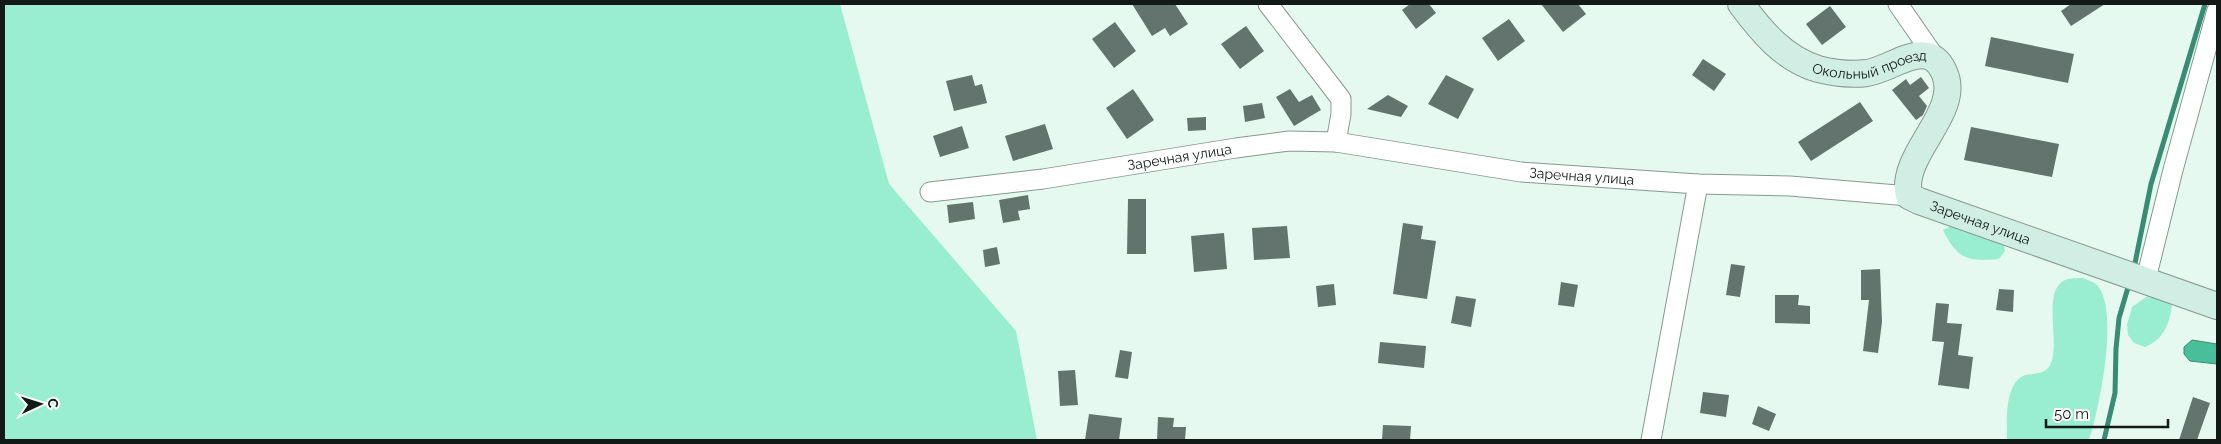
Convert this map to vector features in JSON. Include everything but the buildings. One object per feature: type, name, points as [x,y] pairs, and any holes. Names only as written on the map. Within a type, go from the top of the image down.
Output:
[{"type":"street","points":[[1268,4],[1341,99],[1341,114],[1336,142]]},
{"type":"street","name":"Окольный проезд","points":[[1740,4],[1774,44],[1795,60],[1817,68],[1845,74],[1868,73],[1890,66],[1911,55],[1922,54],[1936,60],[1945,73],[1947,90],[1943,110],[1909,172],[1907,186],[1909,196]]},
{"type":"street","points":[[1898,4],[1936,60]]},
{"type":"street","points":[[2146,279],[2172,170],[2217,10]]},
{"type":"street","name":"Заречная улица","points":[[930,192],[1043,179],[1236,148],[1289,142],[1336,142],[1521,172],[1698,184],[1790,186],[1909,196],[2056,250],[2146,279],[2217,306]]},
{"type":"street","points":[[1651,440],[1698,184]]},
{"type":"shaded area","points":[[4,4],[840,4],[889,184],[1016,331],[1037,440],[4,440]]},
{"type":"shaded area","points":[[1953,225],[2004,244],[2005,251],[1999,259],[1979,260],[1971,259],[1959,253],[1948,240],[1943,230]]},
{"type":"shaded area","points":[[2083,278],[2097,285],[2104,298],[2107,316],[2107,337],[2102,384],[2089,440],[2007,440],[2007,415],[2012,387],[2023,376],[2046,370],[2052,359],[2054,348],[2054,294],[2059,284],[2068,279]]},
{"type":"shaded area","points":[[2146,297],[2164,298],[2172,305],[2167,325],[2161,335],[2157,340],[2145,347],[2134,343],[2128,335],[2127,325],[2132,307]]},
{"type":"shaded area","points":[[2192,340],[2217,344],[2217,364],[2190,361],[2184,354],[2184,347]]},
{"type":"waterway","points":[[2134,268],[2151,184],[2205,4]]},
{"type":"waterway","points":[[2104,440],[2115,393],[2119,318],[2129,284]]}]
